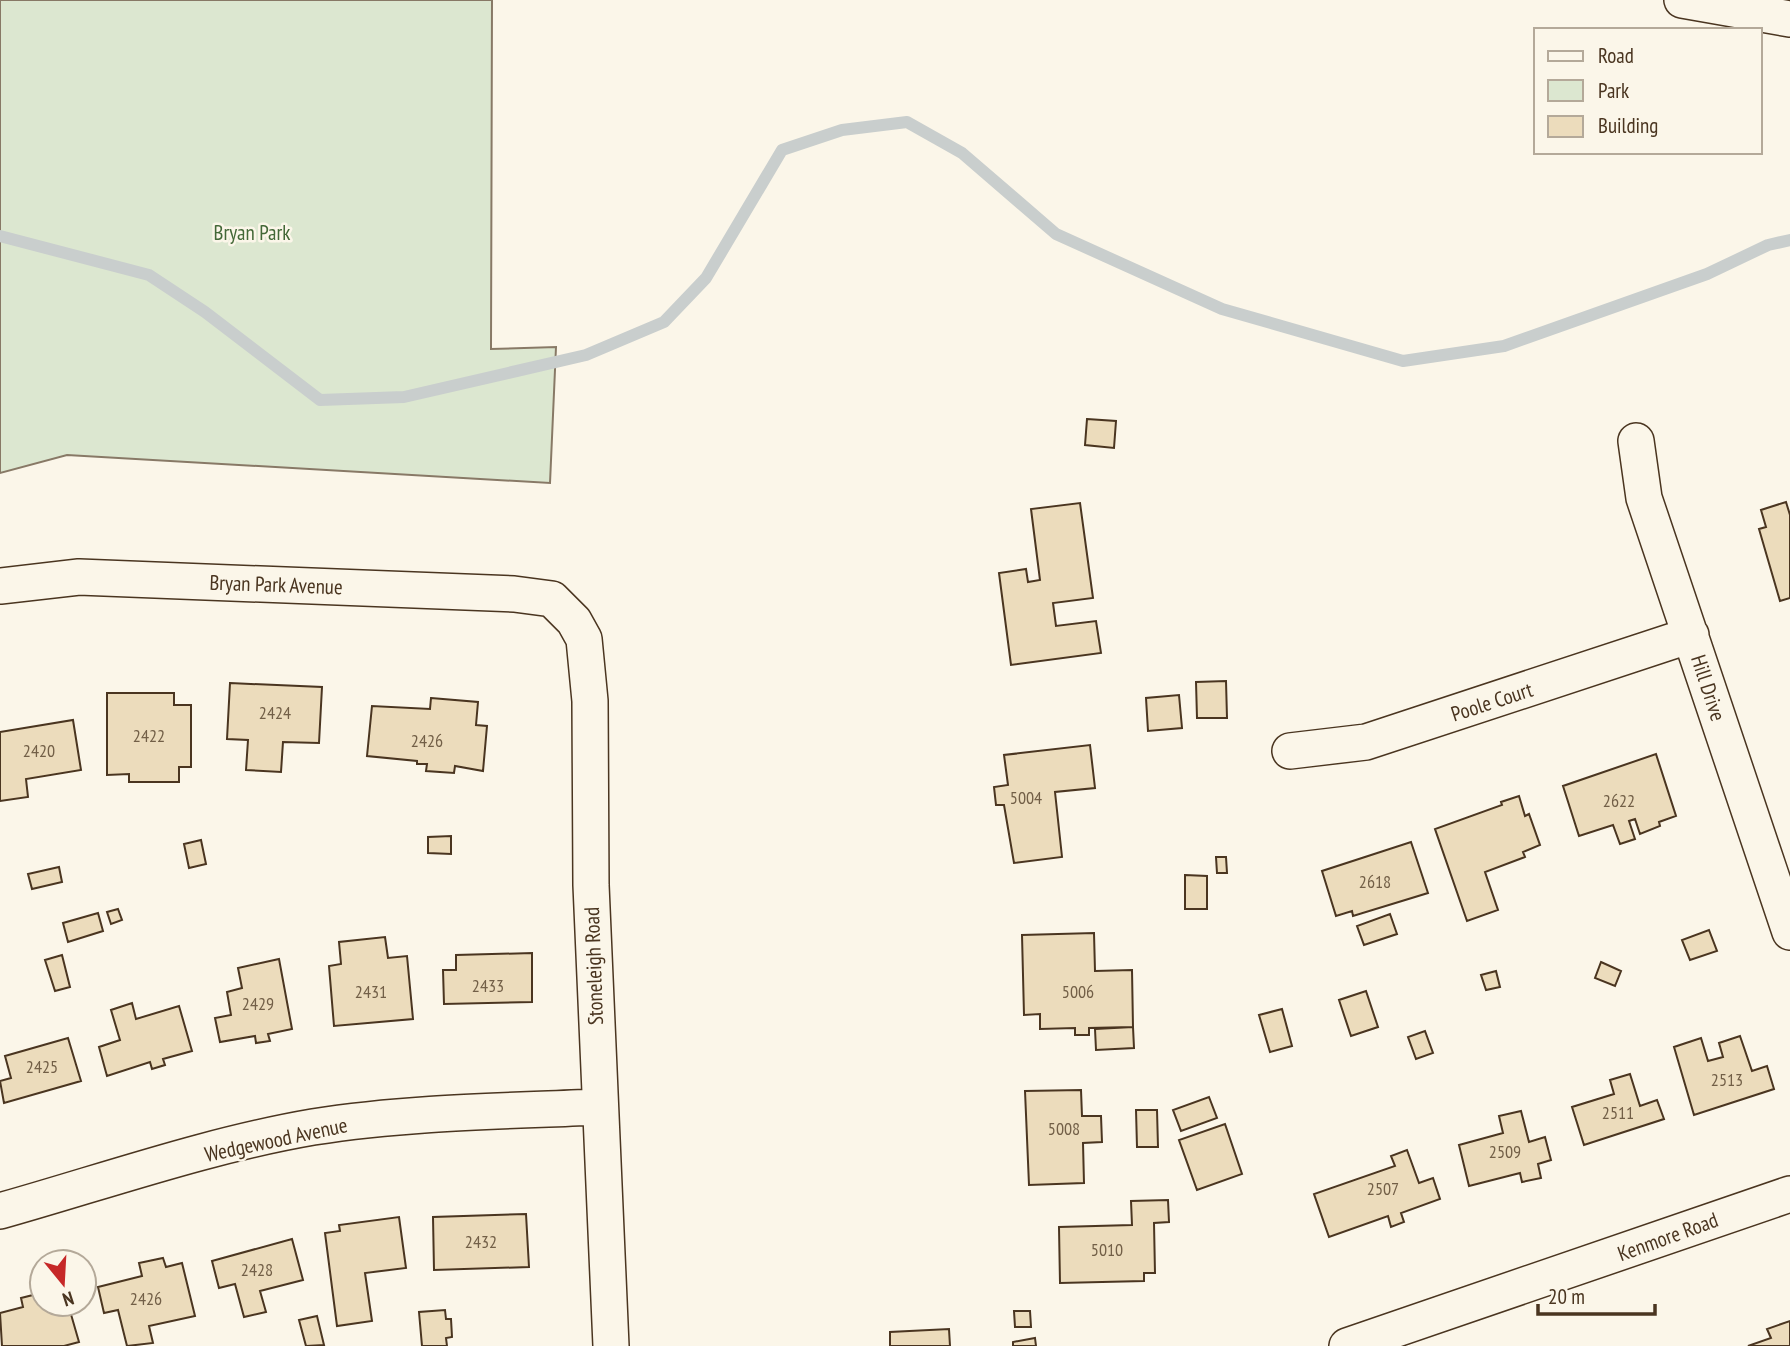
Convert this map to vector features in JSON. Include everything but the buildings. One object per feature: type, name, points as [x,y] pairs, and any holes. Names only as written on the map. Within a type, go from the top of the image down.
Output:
[{"type":"street","points":[[1682,0],[1790,19]]},
{"type":"street","name":"Hill Drive","points":[[1636,441],[1644,498],[1790,932]]},
{"type":"street","name":"Bryan Park Avenue","points":[[0,586],[79,577],[514,594],[552,598]]},
{"type":"street","name":"Stoneleigh Road","points":[[552,598],[574,621],[584,639],[587,676],[591,885],[611,1346]]},
{"type":"street","name":"Poole Court","points":[[1290,751],[1366,742],[1691,635]]},
{"type":"street","name":"Wedgewood Avenue","points":[[0,1211],[258,1139],[315,1127],[389,1119],[600,1107]]},
{"type":"street","name":"Kenmore Road","points":[[1347,1346],[1790,1194]]},
{"type":"green space","name":"Bryan Park","points":[[0,0],[492,0],[491,349],[556,347],[550,483],[67,455],[0,473]]},
{"type":"waterway","points":[[0,236],[149,275],[205,312],[320,400],[404,397],[586,355],[664,322],[706,278],[782,150],[842,130],[907,122],[962,153],[1056,234],[1222,309],[1403,361],[1504,346],[1707,274],[1768,245],[1790,240]]}]
